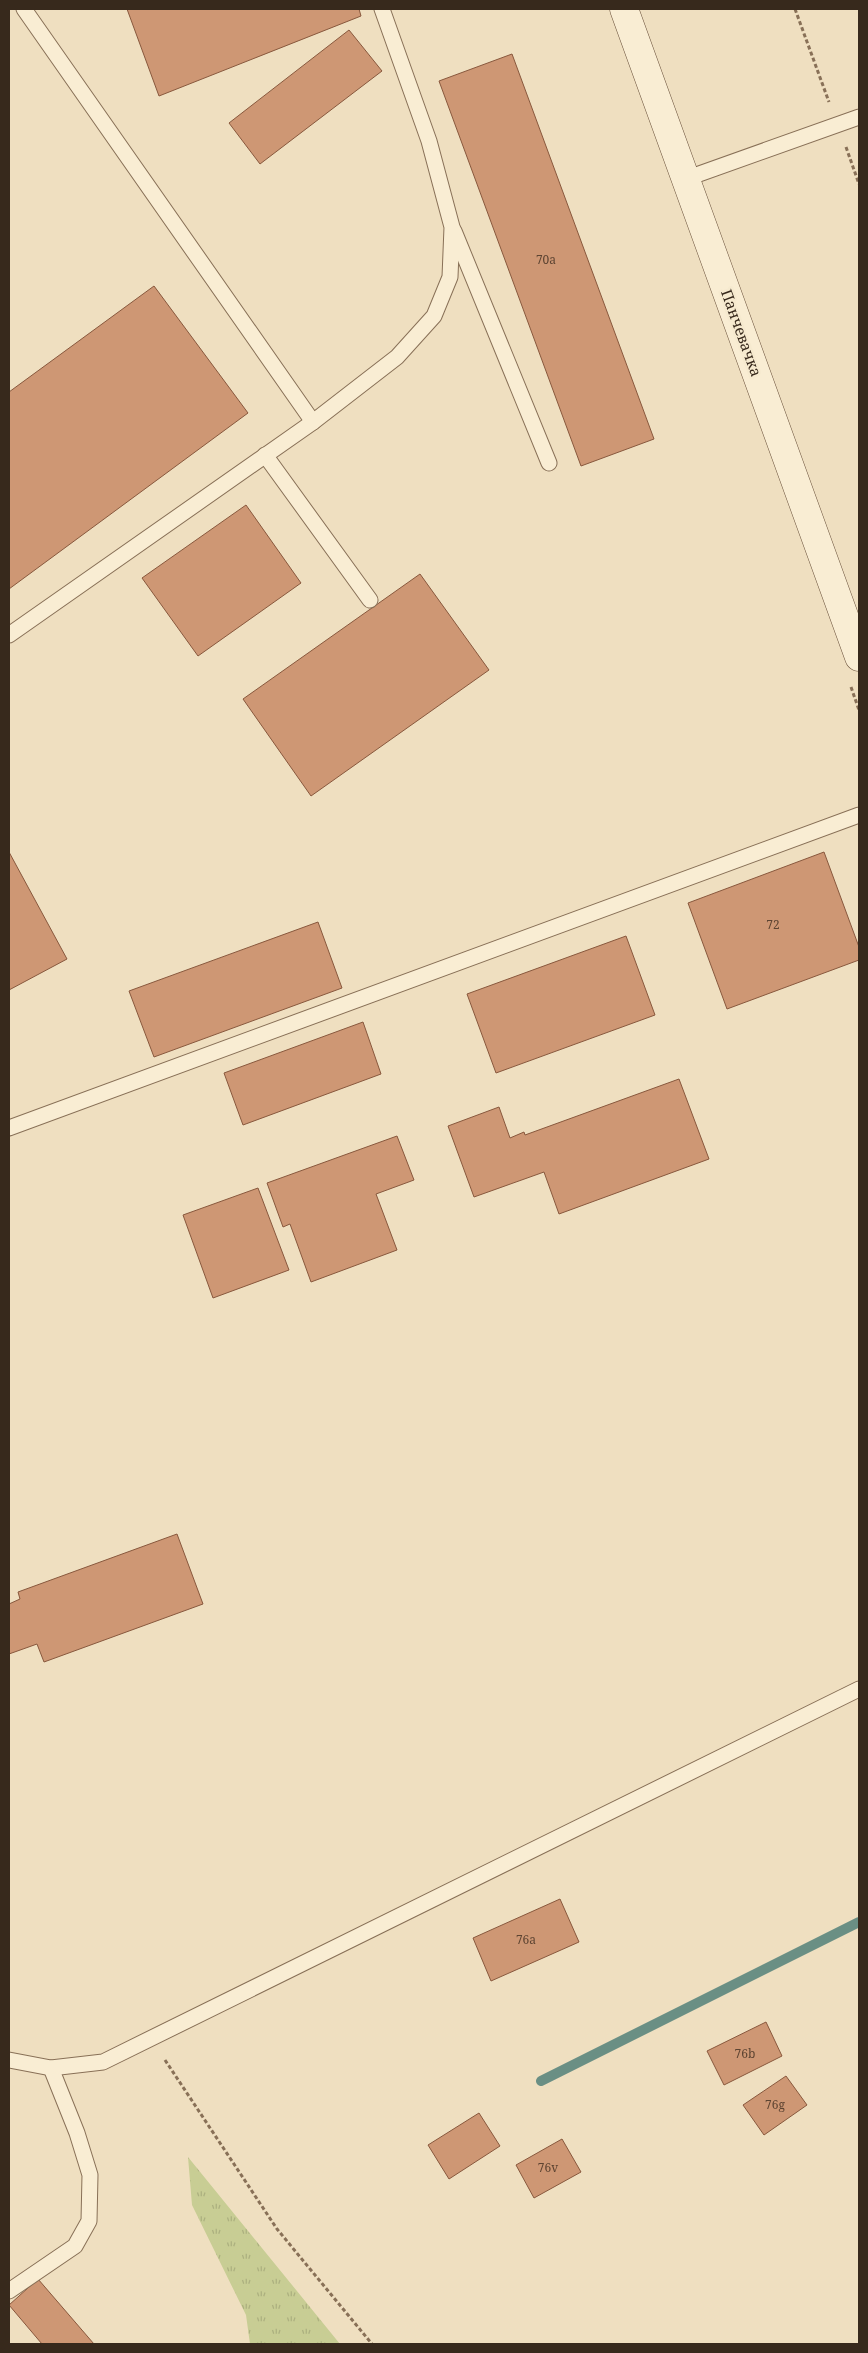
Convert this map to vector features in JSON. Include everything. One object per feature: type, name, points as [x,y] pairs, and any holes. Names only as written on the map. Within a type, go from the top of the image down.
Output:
[{"type":"street","name":"Панчевачка","points":[[624,9],[859,657]]},
{"type":"lane","points":[[24,9],[313,422]]},
{"type":"lane","points":[[382,9],[430,141],[452,227],[549,463]]},
{"type":"lane","points":[[685,179],[859,117]]},
{"type":"lane","points":[[9,636],[313,422],[397,357],[434,316],[450,277],[452,227]]},
{"type":"lane","points":[[265,455],[370,600]]},
{"type":"lane","points":[[9,1128],[859,816]]},
{"type":"lane","points":[[9,2060],[51,2068],[102,2062],[859,1689]]},
{"type":"lane","points":[[9,2291],[75,2246],[89,2221],[90,2174],[77,2133],[51,2068]]},
{"type":"path","points":[[795,9],[859,184]]},
{"type":"path","points":[[151,2039],[277,2229],[372,2344]]},
{"type":"green space","points":[[188,2157],[340,2344],[250,2344],[246,2315],[192,2205]]},
{"type":"building","points":[[127,9],[359,9],[361,16],[159,96]]},
{"type":"building","points":[[349,30],[382,71],[260,164],[229,123]]},
{"type":"building","points":[[512,54],[654,439],[581,466],[439,81]]},
{"type":"building","points":[[154,286],[248,413],[9,589],[9,392]]},
{"type":"building","points":[[246,505],[301,583],[198,656],[142,578]]},
{"type":"building","points":[[420,574],[489,670],[311,796],[243,699]]},
{"type":"building","points":[[9,852],[67,959],[9,990]]},
{"type":"building","points":[[824,852],[859,947],[859,960],[727,1009],[688,903]]},
{"type":"building","points":[[318,922],[342,988],[154,1057],[129,991]]},
{"type":"building","points":[[626,936],[655,1015],[496,1073],[467,994]]},
{"type":"building","points":[[363,1022],[381,1074],[243,1125],[224,1073]]},
{"type":"building","points":[[679,1079],[709,1159],[559,1214],[544,1172],[474,1197],[448,1126],[499,1107],[510,1138],[524,1132],[525,1135]]},
{"type":"building","points":[[397,1136],[414,1180],[376,1194],[397,1250],[311,1282],[290,1224],[283,1227],[267,1183]]},
{"type":"building","points":[[258,1188],[289,1270],[213,1298],[183,1215]]},
{"type":"building","points":[[177,1534],[203,1604],[44,1662],[37,1644],[9,1654],[9,1604],[20,1599],[18,1592]]},
{"type":"building","points":[[560,1899],[579,1942],[491,1981],[473,1938]]},
{"type":"building","points":[[766,2022],[782,2056],[724,2085],[707,2051]]},
{"type":"building","points":[[786,2076],[807,2105],[764,2135],[743,2105]]},
{"type":"building","points":[[479,2113],[500,2146],[449,2179],[428,2145]]},
{"type":"building","points":[[562,2139],[581,2172],[534,2198],[516,2165]]},
{"type":"building","points":[[38,2279],[94,2344],[42,2344],[9,2305]]},
{"type":"waterway","points":[[541,2081],[859,1922]]}]
